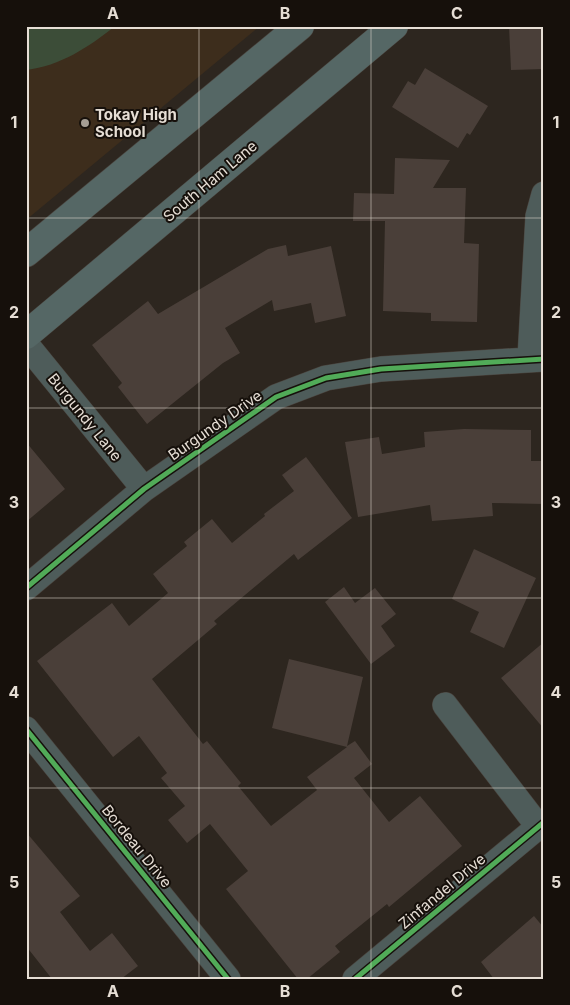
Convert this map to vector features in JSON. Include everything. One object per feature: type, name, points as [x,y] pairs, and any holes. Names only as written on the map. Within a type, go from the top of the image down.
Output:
[{"type":"main road","points":[[26,254],[300,26]]},
{"type":"main road","name":"South Ham Lane","points":[[26,335],[394,26]]},
{"type":"street","points":[[537,358],[538,216],[544,194]]},
{"type":"street","name":"Burgundy Lane","points":[[26,344],[144,489]]},
{"type":"street","name":"Burgundy Drive","points":[[26,588],[144,489],[276,397],[326,378],[381,369],[537,358]]},
{"type":"street","points":[[445,705],[541,824]]},
{"type":"street","name":"Bordeau Drive","points":[[26,729],[228,979]]},
{"type":"street","name":"Zinfandel Drive","points":[[355,979],[541,824]]},
{"type":"shaded area","name":"Tokay High School","points":[[26,26],[260,26],[26,220]]},
{"type":"green space","points":[[33,26],[115,26],[95,41],[62,60],[39,68],[26,70],[26,28]]},
{"type":"building","points":[[509,26],[544,26],[544,69],[511,70]]},
{"type":"building","points":[[425,68],[488,106],[470,135],[467,133],[458,148],[392,107],[408,81],[415,85]]},
{"type":"building","points":[[395,158],[450,160],[433,188],[466,188],[464,243],[479,244],[477,322],[431,321],[431,313],[383,311],[385,221],[353,221],[354,193],[394,194]]},
{"type":"building","points":[[286,245],[288,256],[331,246],[346,316],[315,323],[311,303],[274,311],[272,300],[225,328],[240,353],[223,363],[147,424],[118,387],[122,383],[92,345],[148,301],[158,314],[268,249]]},
{"type":"building","points":[[464,429],[531,430],[531,461],[544,461],[544,504],[492,503],[493,516],[432,521],[430,505],[358,517],[345,442],[379,437],[382,454],[425,447],[424,432]]},
{"type":"building","points":[[26,442],[65,489],[26,522]]},
{"type":"building","points":[[306,457],[352,518],[298,560],[294,554],[214,621],[217,624],[152,679],[203,744],[207,741],[241,783],[238,786],[271,826],[317,790],[307,777],[347,747],[272,728],[289,659],[363,677],[347,746],[355,741],[372,764],[354,778],[389,822],[420,796],[462,846],[389,907],[387,904],[335,946],[340,952],[307,979],[298,979],[226,889],[248,871],[210,824],[187,843],[168,820],[185,806],[161,778],[167,773],[139,736],[113,757],[37,661],[112,603],[129,626],[168,593],[153,574],[187,546],[184,542],[212,519],[232,543],[265,516],[264,514],[294,491],[282,475]]},
{"type":"building","points":[[474,549],[536,578],[504,648],[470,632],[479,612],[452,599]]},
{"type":"building","points":[[344,587],[355,603],[375,588],[396,614],[381,626],[395,646],[371,664],[325,602]]},
{"type":"building","points":[[544,642],[544,729],[501,678]]},
{"type":"building","points":[[26,832],[80,896],[60,912],[90,951],[112,933],[138,966],[121,979],[52,979],[26,946]]},
{"type":"building","points":[[534,916],[544,928],[544,979],[494,979],[481,962]]},
{"type":"cycle path","points":[[26,588],[144,489],[276,397],[326,378],[381,369],[544,359]]},
{"type":"cycle path","points":[[26,729],[228,979]]},
{"type":"cycle path","points":[[355,979],[544,822]]},
{"type":"place","name":"Tokay High School","points":[[85,123]]}]
